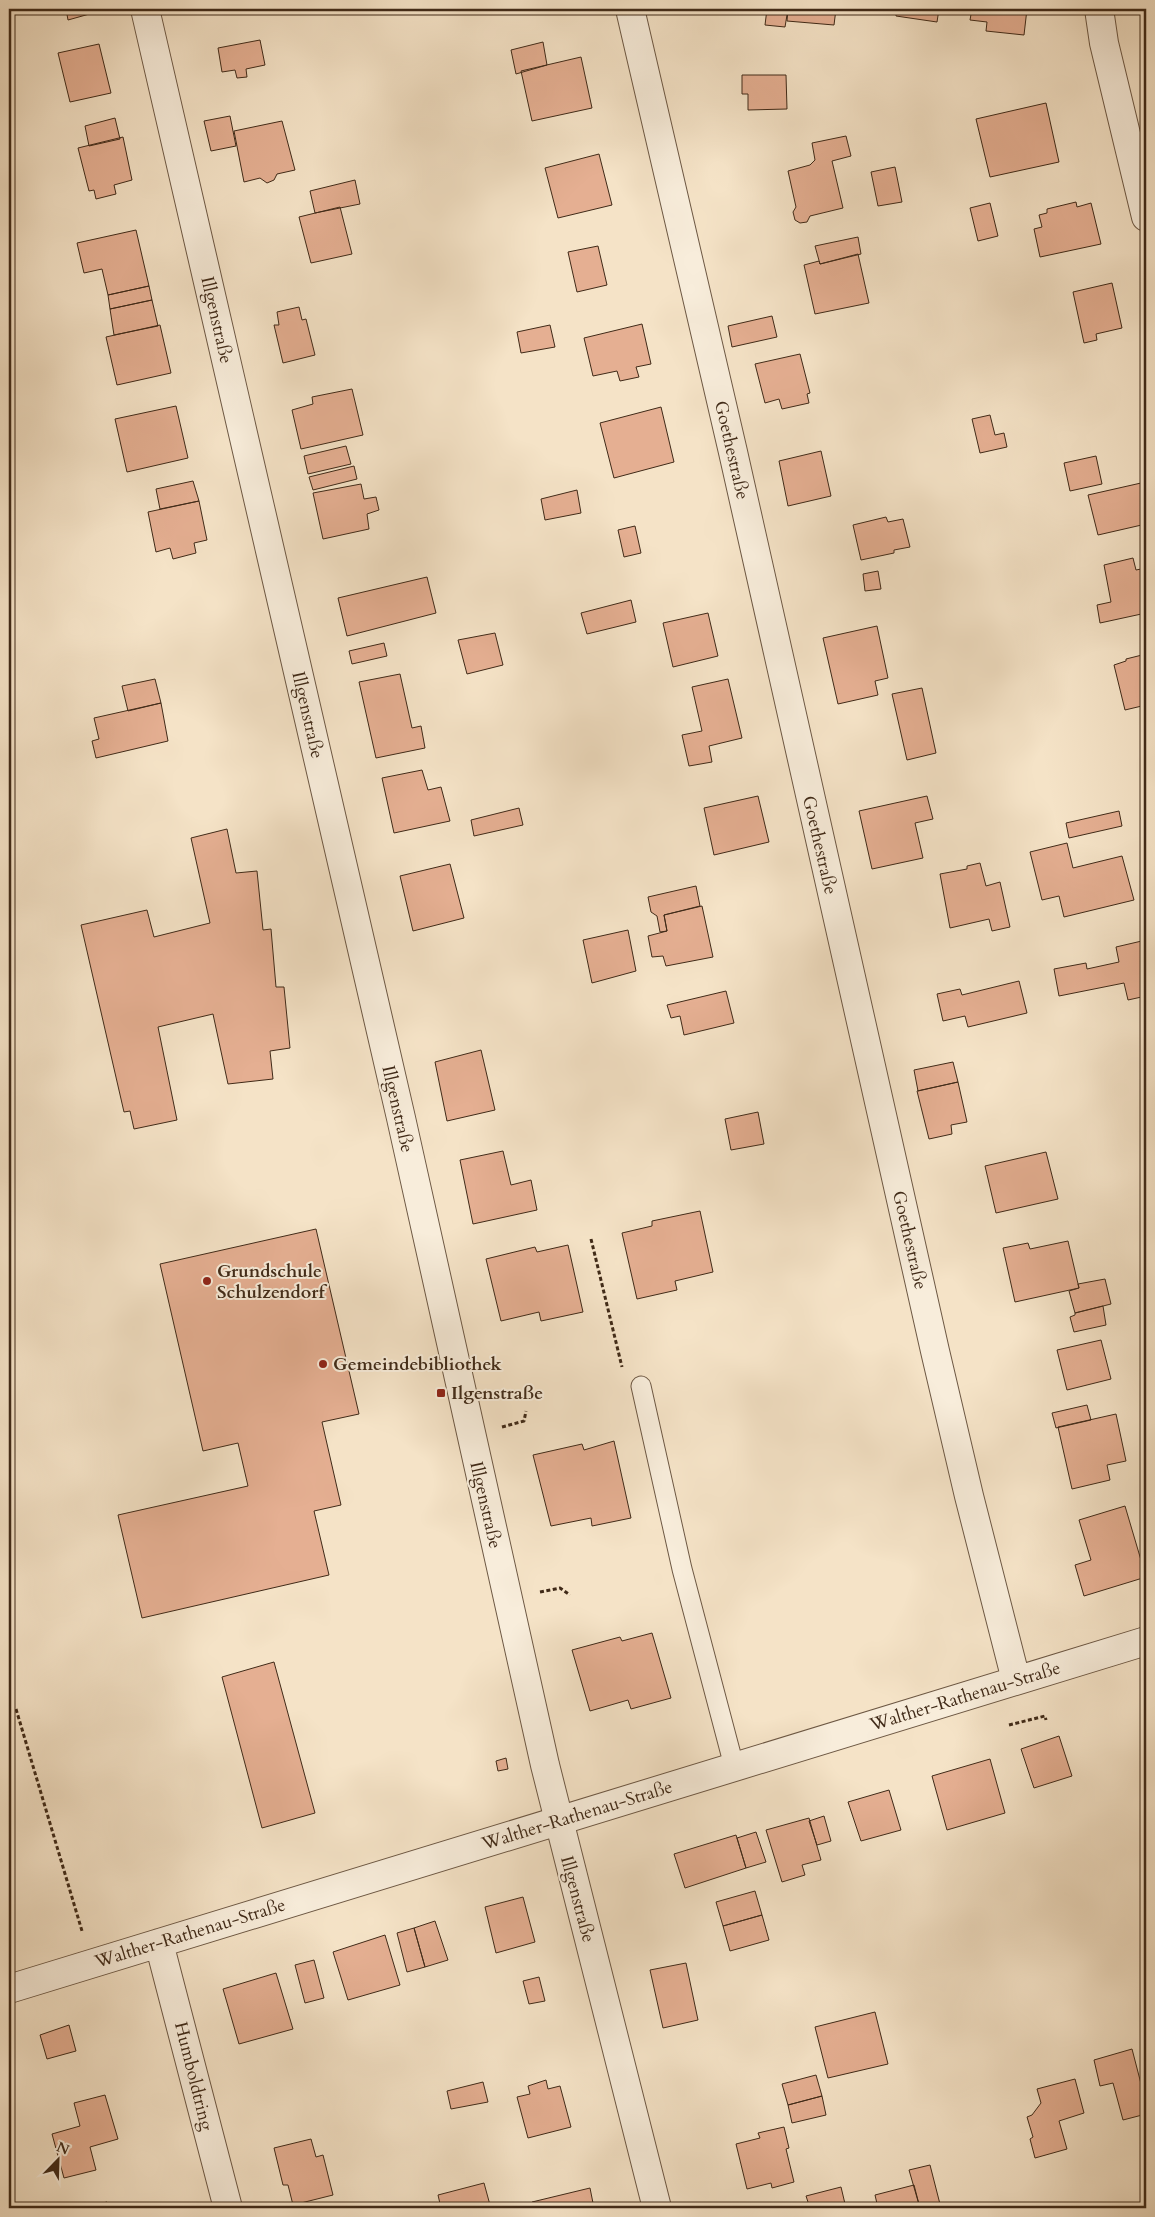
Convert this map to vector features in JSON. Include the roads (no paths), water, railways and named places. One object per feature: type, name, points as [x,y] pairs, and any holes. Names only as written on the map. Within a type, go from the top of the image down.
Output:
[{"type":"street","name":"Illgenstraße","points":[[145,9],[401,1118],[459,1385],[558,1821],[657,2208]]},
{"type":"street","name":"Goethestraße","points":[[630,9],[731,442],[968,1496],[1016,1680]]},
{"type":"street","points":[[1099,9],[1104,43],[1146,218]]},
{"type":"street","name":"Walther-Rathenau-Straße","points":[[9,1988],[1146,1641]]},
{"type":"street","name":"Humboldtring","points":[[159,1943],[228,2208]]},
{"type":"lane","points":[[641,1386],[682,1569],[734,1766]]},
{"type":"place","name":"Grundschule Schulzendorf","points":[[207,1281]]},
{"type":"place","name":"Gemeindebibliothek","points":[[323,1364]]},
{"type":"place","name":"Ilgenstraße","points":[[441,1393]]}]
